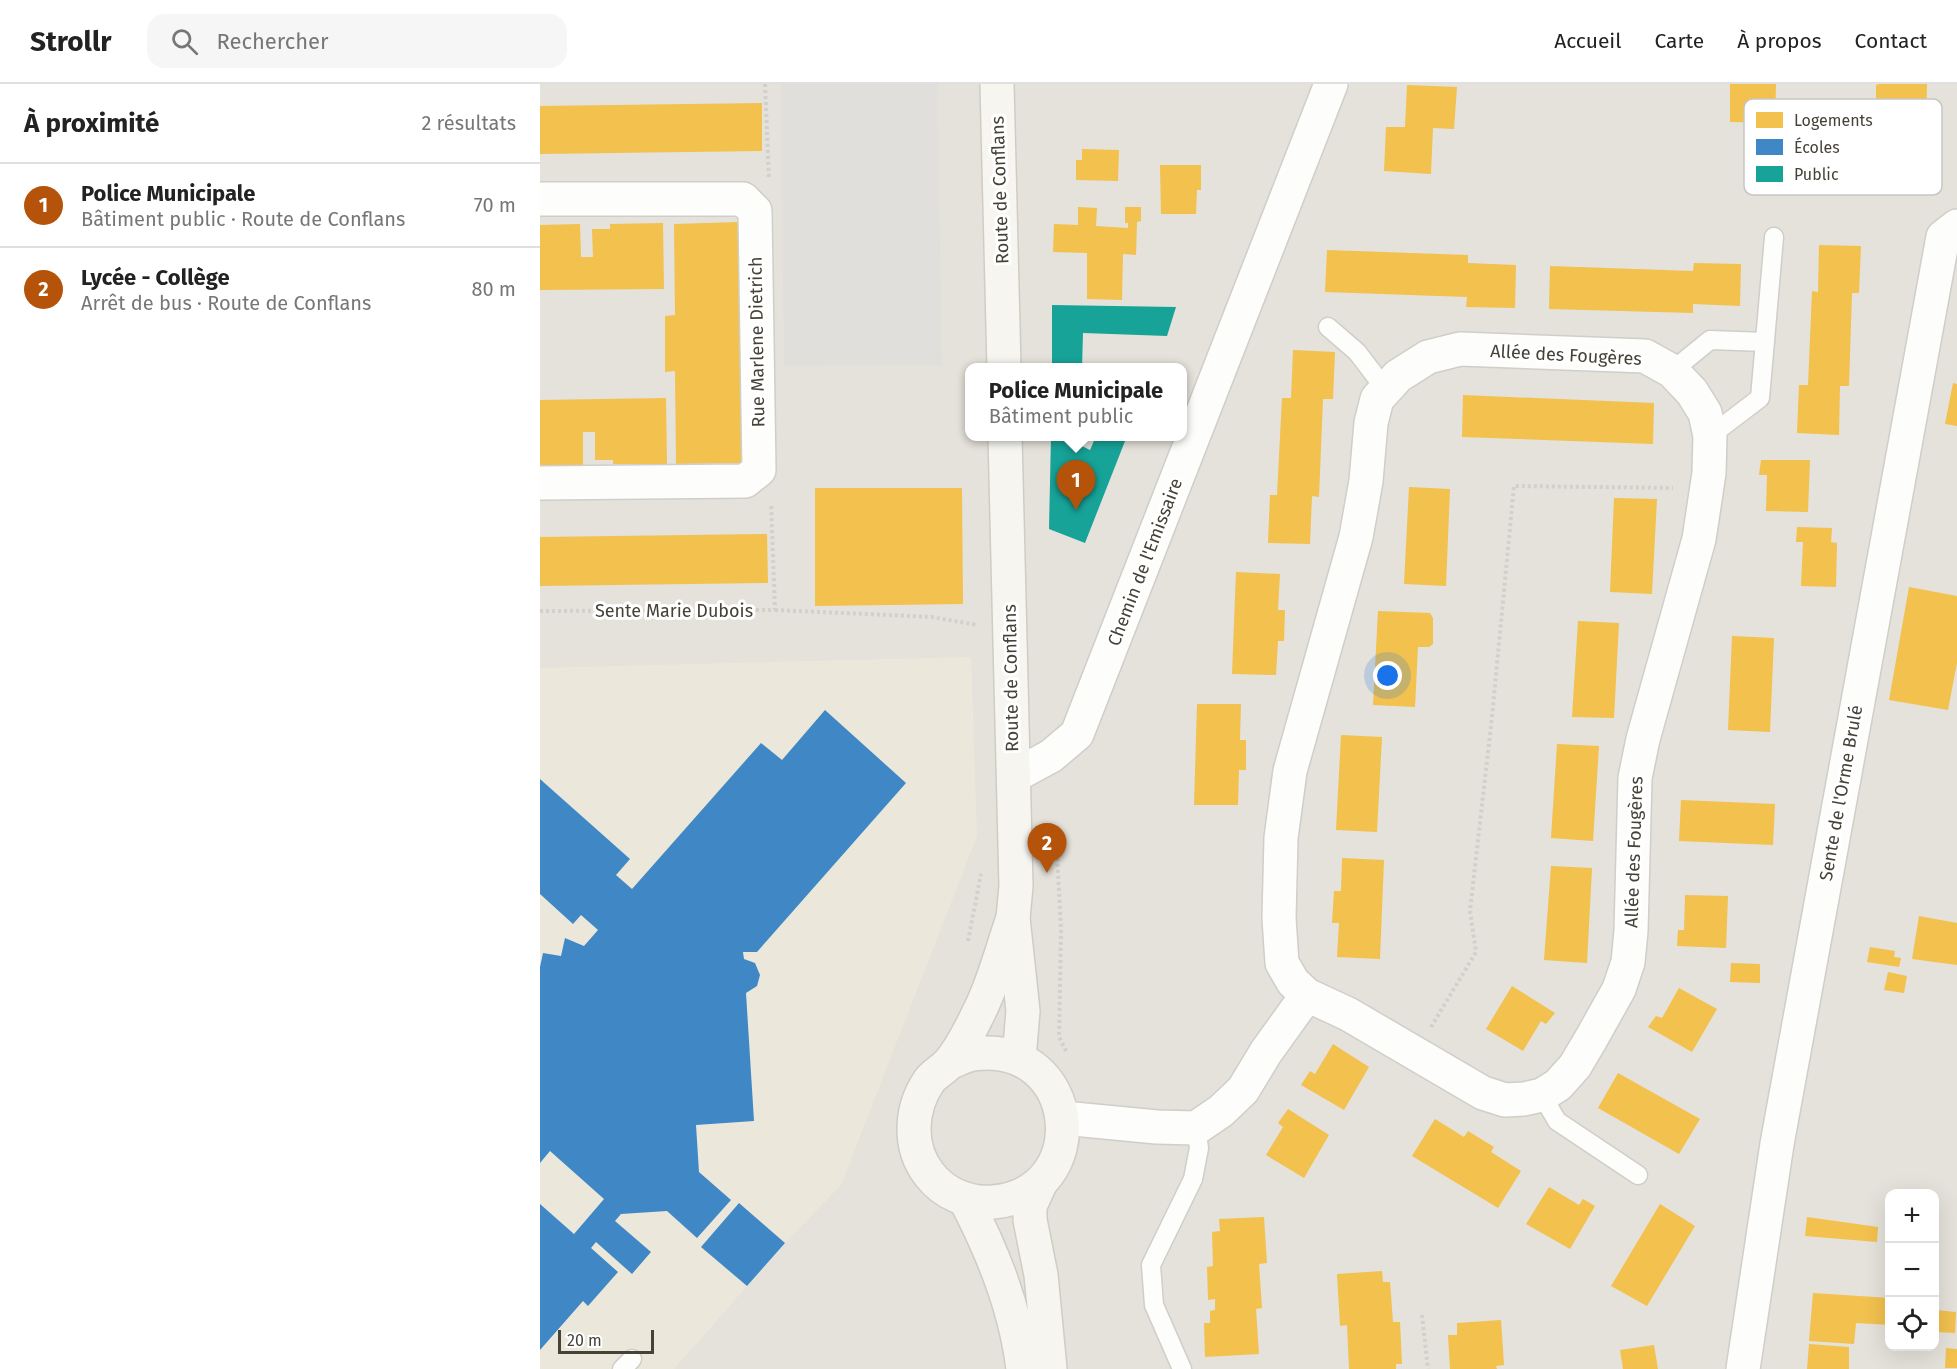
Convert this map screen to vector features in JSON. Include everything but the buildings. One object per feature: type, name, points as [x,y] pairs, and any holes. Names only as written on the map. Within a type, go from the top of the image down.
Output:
[{"type":"main road","name":"Route de Conflans","points":[[997,84],[1004,363]]},
{"type":"main road","name":"Route de Conflans","points":[[1005,441],[1016,886],[1013,918]]},
{"type":"main road","points":[[1013,918],[1023,1011],[1019,1058]]},
{"type":"main road","points":[[1013,918],[982,1007],[965,1040],[949,1063],[930,1080],[917,1102],[913,1127],[917,1152],[929,1175],[948,1192],[965,1200],[985,1203],[1005,1201],[1024,1194],[1041,1182]]},
{"type":"main road","points":[[949,1063],[972,1054],[995,1052],[1019,1058],[1040,1073],[1055,1094],[1063,1118],[1062,1141],[1054,1163],[1041,1182],[1030,1206],[1030,1220],[1041,1275],[1050,1369]]},
{"type":"main road","points":[[965,1200],[981,1228],[999,1274],[1015,1327],[1023,1369]]},
{"type":"street","name":"Chemin de l'Emissaire","points":[[1014,776],[1051,756],[1077,734],[1331,84]]},
{"type":"street","points":[[540,199],[743,199],[750,206]]},
{"type":"street","name":"Rue Marlene Dietrich","points":[[750,206],[755,212],[759,470],[753,476]]},
{"type":"street","name":"Sente de l'Orme Brulé","points":[[1743,1369],[1777,1144],[1943,237],[1957,226]]},
{"type":"street","name":"Allée des Fougères","points":[[1460,349],[1645,356],[1672,371],[1692,392],[1705,413],[1710,436],[1709,473],[1699,539],[1643,740],[1635,778],[1631,931],[1628,962],[1619,989],[1575,1066],[1558,1085],[1542,1095],[1524,1099],[1505,1100],[1483,1093],[1348,1014],[1307,995],[1293,982],[1282,963],[1279,918],[1281,838],[1290,771],[1356,537],[1366,481],[1373,415],[1377,399],[1386,390],[1398,376],[1428,357],[1460,349]]},
{"type":"street","points":[[540,483],[745,481],[753,476]]},
{"type":"street","points":[[1063,1118],[1196,1128],[1221,1111],[1243,1090],[1266,1052],[1307,995]]},
{"type":"lane","points":[[1710,436],[1761,398],[1774,237]]},
{"type":"lane","points":[[1329,327],[1357,352],[1386,390]]},
{"type":"lane","points":[[1672,371],[1710,340],[1765,342]]},
{"type":"lane","points":[[1542,1095],[1557,1121],[1638,1175]]},
{"type":"lane","points":[[1182,1369],[1154,1305],[1151,1265],[1193,1179],[1199,1148],[1196,1128]]},
{"type":"path","points":[[750,206],[769,180],[765,84]]},
{"type":"path","name":"Sente Marie Dubois","points":[[540,611],[775,610],[770,489],[753,476]]},
{"type":"path","points":[[1415,1053],[1476,952],[1470,911],[1514,486],[1674,488]]},
{"type":"path","points":[[775,610],[932,617],[978,625]]},
{"type":"path","points":[[1059,1009],[1059,1037],[1070,1058]]},
{"type":"path","points":[[1422,1315],[1428,1369]]},
{"type":"shaded area","points":[[540,84],[1957,84],[1957,1369],[540,1369]]},
{"type":"shaded area","points":[[781,84],[937,84],[942,365],[784,366]]},
{"type":"shaded area","points":[[971,657],[977,836],[841,1185],[785,1243],[674,1369],[540,1369],[540,668]]},
{"type":"place","name":"Police Municipale","points":[[1076,510]]},
{"type":"place","name":"Lycée - Collège","points":[[1047,873]]}]
